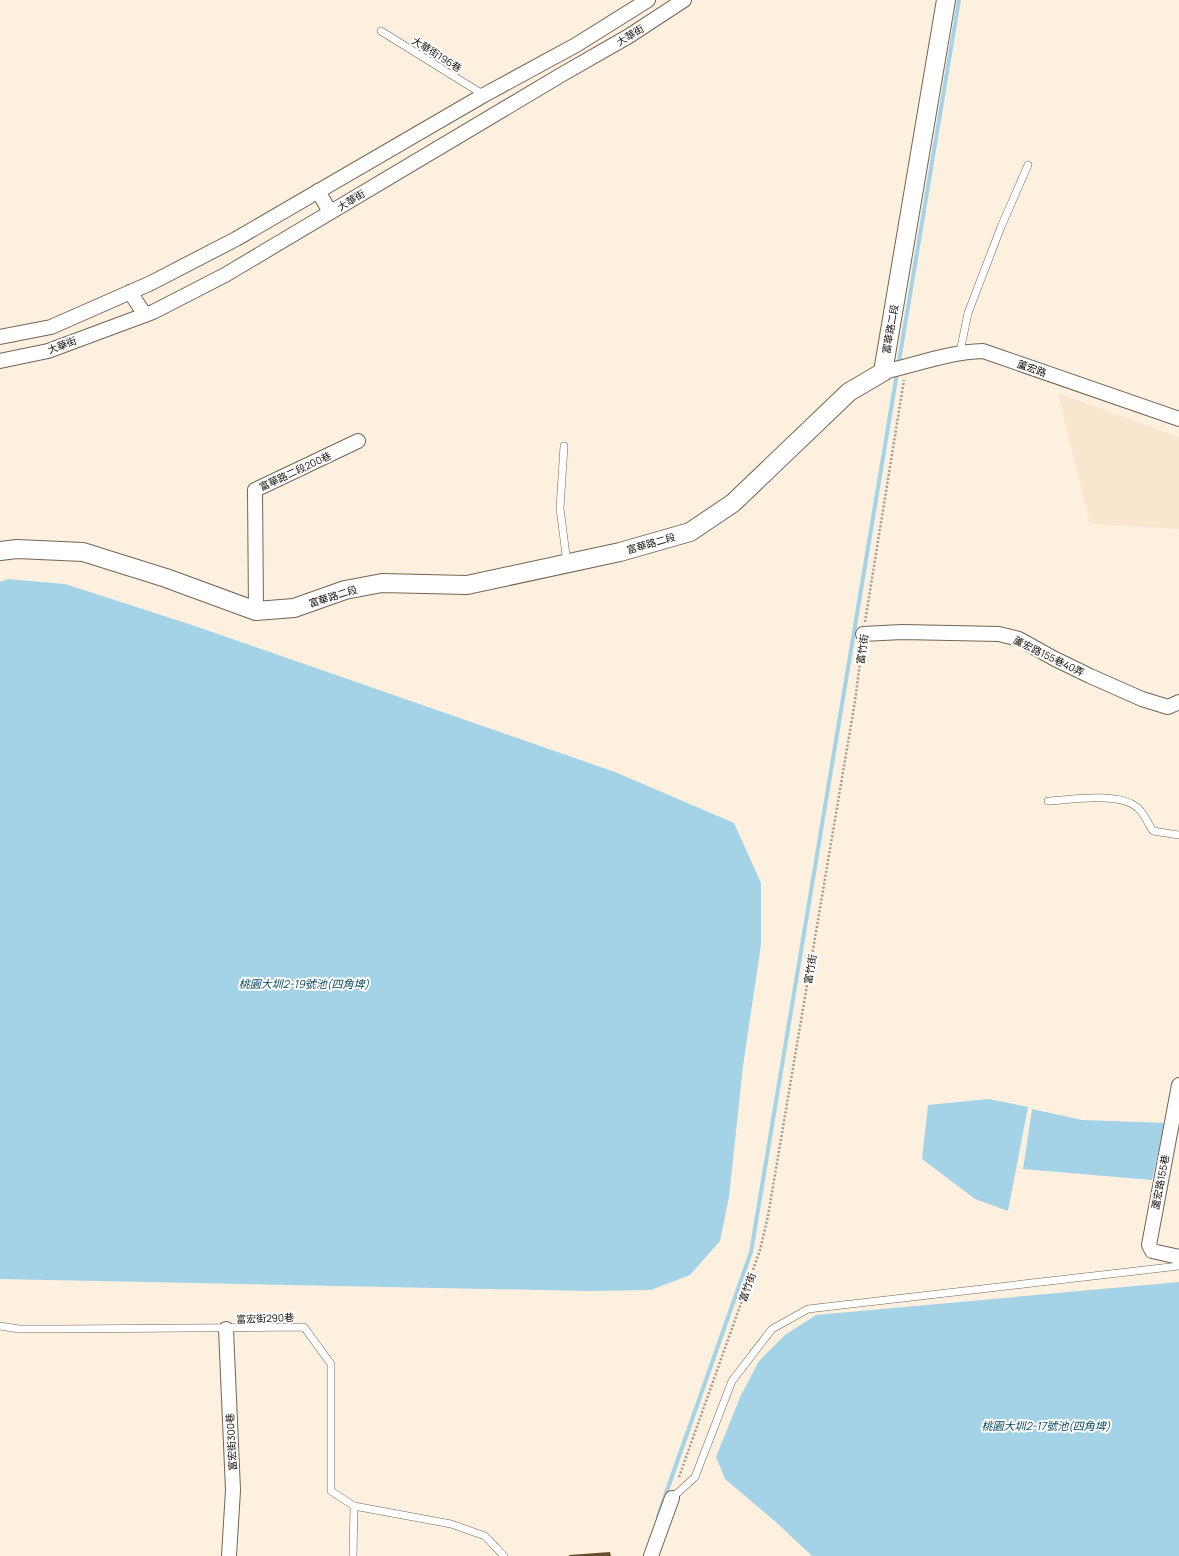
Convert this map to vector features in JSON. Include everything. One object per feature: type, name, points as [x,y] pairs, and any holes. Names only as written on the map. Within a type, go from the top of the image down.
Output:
[{"type":"street","name":"大華街","points":[[0,337],[51,327],[130,292],[236,239],[484,95],[576,45],[648,0]]},
{"type":"street","name":"大華街","points":[[0,361],[48,351],[145,315],[225,275],[629,36],[684,0]]},
{"type":"street","name":"富華路二段","points":[[0,551],[17,549],[83,552],[166,578],[256,611],[294,608],[345,590],[382,584],[467,585],[620,552],[690,532],[733,503],[849,392],[896,369],[946,0]]},
{"type":"street","points":[[545,62],[554,79]]},
{"type":"street","points":[[318,191],[330,212]]},
{"type":"street","points":[[130,292],[145,315]]},
{"type":"street","name":"蘆宏路","points":[[896,369],[960,352],[983,351],[1179,419]]},
{"type":"street","name":"富華路二段200巷","points":[[256,611],[256,490],[358,441]]},
{"type":"street","name":"蘆宏路155巷40弄","points":[[863,634],[902,632],[999,634],[1019,639],[1055,659],[1142,699],[1168,708],[1179,702]]},
{"type":"street","name":"蘆宏路155巷","points":[[1179,1085],[1149,1245],[1152,1251],[1179,1257]]},
{"type":"street","name":"富宏街300巷","points":[[226,1329],[233,1490],[229,1556]]},
{"type":"street","points":[[651,1556],[672,1498]]},
{"type":"lane","name":"大華街196巷","points":[[381,31],[484,95]]},
{"type":"lane","points":[[960,352],[968,313],[1001,228],[1028,165]]},
{"type":"lane","points":[[564,446],[560,508],[567,563]]},
{"type":"lane","points":[[1048,801],[1116,798],[1137,807],[1143,813],[1153,832],[1179,835]]},
{"type":"lane","points":[[672,1498],[695,1476],[732,1381],[772,1329],[808,1309],[1179,1266]]},
{"type":"lane","name":"富宏街290巷","points":[[0,1326],[18,1329],[226,1329],[304,1327],[318,1343],[330,1364],[331,1491],[354,1506]]},
{"type":"lane","points":[[353,1556],[354,1506],[451,1524],[485,1536],[504,1556]]},
{"type":"path","name":"富竹街","points":[[672,1498],[760,1250],[768,1216],[853,709],[896,369]]},
{"type":"shaded area","points":[[1058,393],[1179,437],[1179,529],[1090,524]]},
{"type":"water","name":"桃園大圳2-19號池(四角埤)","points":[[8,579],[65,584],[192,625],[615,772],[734,823],[761,883],[761,945],[743,1066],[729,1197],[720,1241],[690,1275],[651,1290],[588,1291],[0,1279],[0,582]]},
{"type":"water","points":[[989,1099],[1028,1107],[1008,1211],[975,1199],[922,1159],[928,1105]]},
{"type":"water","points":[[1032,1109],[1082,1120],[1165,1123],[1152,1180],[1023,1169]]},
{"type":"water","name":"桃園大圳2-17號池(四角埤)","points":[[1179,1282],[1179,1556],[812,1556],[777,1523],[725,1479],[716,1457],[741,1395],[759,1361],[785,1335],[816,1315]]},
{"type":"building","points":[[610,1552],[611,1556],[569,1556],[569,1555]]},
{"type":"waterway","points":[[658,1516],[751,1252],[959,0]]}]
